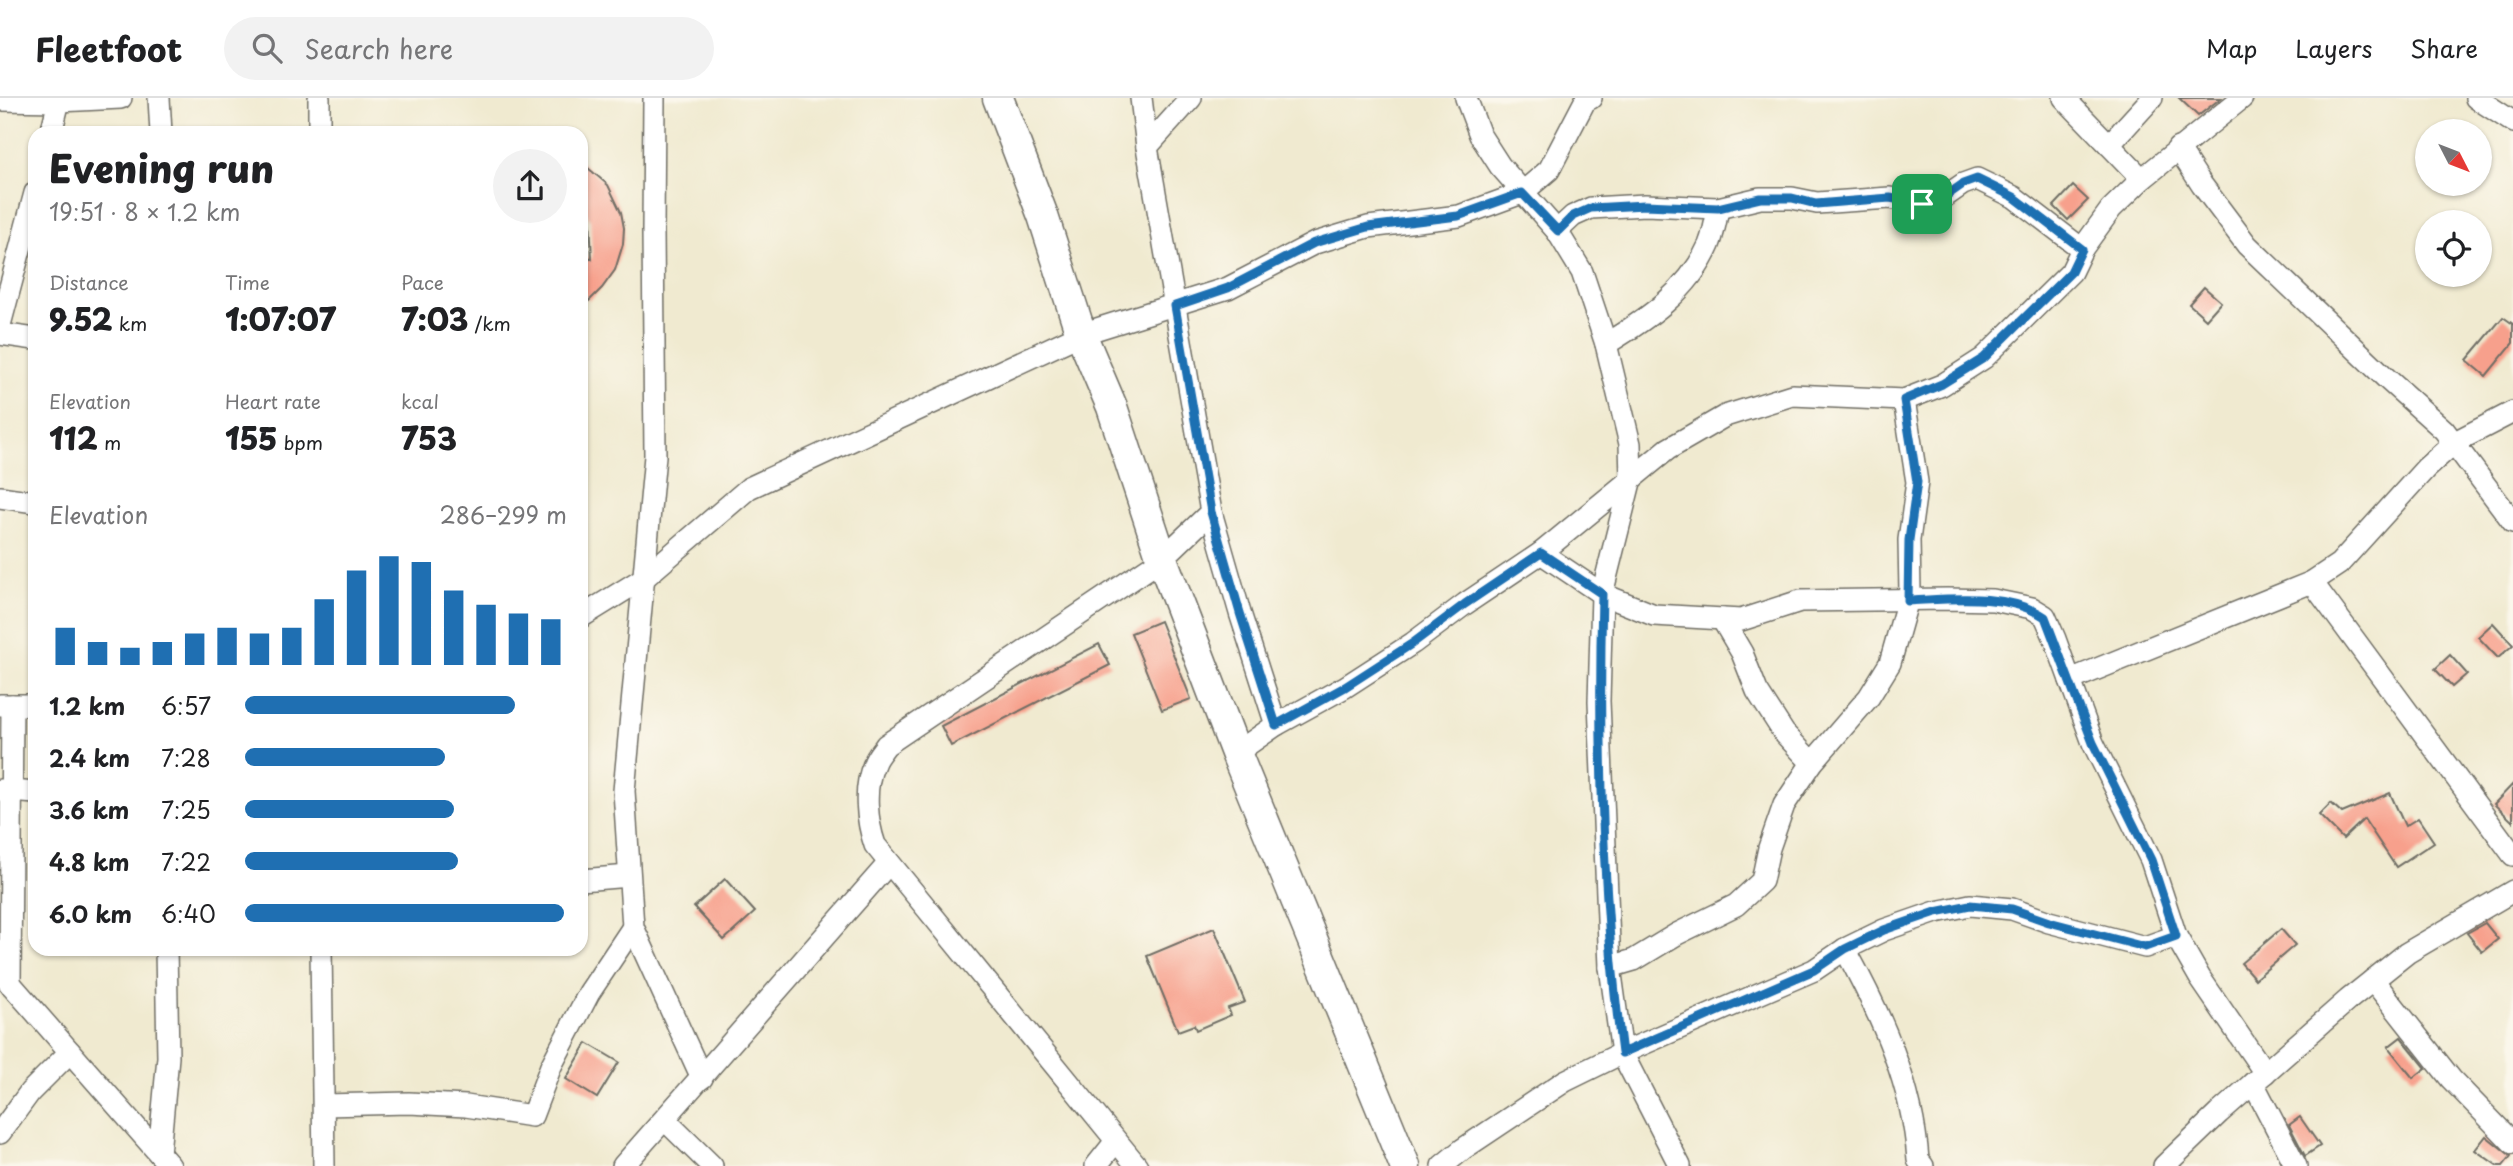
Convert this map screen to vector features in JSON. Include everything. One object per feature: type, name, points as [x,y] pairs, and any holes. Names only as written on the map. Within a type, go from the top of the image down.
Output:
[{"type":"street","points":[[0,100],[121,98]]},
{"type":"street","points":[[159,98],[161,126]]},
{"type":"street","points":[[319,98],[319,126]]},
{"type":"street","points":[[654,98],[655,456],[624,791],[632,927],[702,1078]]},
{"type":"street","points":[[998,98],[1043,216],[1081,334],[1112,407],[1162,559],[1236,753],[1405,1166]]},
{"type":"street","points":[[1141,98],[1147,147],[1211,512],[1276,725]]},
{"type":"street","points":[[1147,147],[1191,98]]},
{"type":"street","points":[[1466,98],[1480,135],[1500,166],[1558,231],[1582,272],[1605,344],[1630,444],[1631,478],[1602,594],[1599,701],[1610,967],[1622,1053],[1680,1166]]},
{"type":"street","points":[[588,613],[645,578],[749,488],[1081,334],[1228,288],[1314,243],[1368,227],[1458,216],[1522,193],[1549,170],[1585,101],[1591,98]]},
{"type":"street","points":[[2064,98],[2142,179]]},
{"type":"street","points":[[2109,145],[2152,98]]},
{"type":"street","points":[[1236,753],[1276,725],[1345,687],[1413,643],[1541,553],[1668,449],[1725,416],[1792,395],[1904,400],[1942,384],[1984,358],[2071,272],[2082,249],[2111,209],[2178,148],[2242,98]]},
{"type":"street","points":[[2476,98],[2513,122]]},
{"type":"street","points":[[55,126],[68,100]]},
{"type":"street","points":[[2178,148],[2247,245],[2455,442],[2513,522]]},
{"type":"street","points":[[1558,231],[1573,216],[1591,208],[1645,205],[1718,208],[1760,198],[1792,198],[1816,204],[1890,198],[1922,204],[1943,198],[1963,184],[1977,179],[2014,197],[2082,249]]},
{"type":"street","points":[[1605,344],[1648,319],[1671,298],[1699,265],[1710,242],[1718,208]]},
{"type":"street","points":[[0,325],[28,219]]},
{"type":"street","points":[[0,334],[28,338]]},
{"type":"street","points":[[1610,967],[1634,960],[1677,934],[1737,905],[1762,881],[1769,848],[1784,805],[1812,763],[1870,697],[1890,663],[1908,601],[1909,540],[1917,482],[1904,400]]},
{"type":"street","points":[[2070,680],[2312,582],[2339,564],[2426,468],[2455,442],[2513,412]]},
{"type":"street","points":[[0,497],[28,501]]},
{"type":"street","points":[[1137,1166],[875,845],[870,830],[869,787],[874,763],[887,745],[1162,559],[1211,512]]},
{"type":"street","points":[[1541,553],[1602,594],[1654,615],[1741,620],[1800,601],[1947,599],[1993,600],[2032,608],[2045,617],[2093,743],[2151,860],[2176,936],[2259,1078],[2296,1166]]},
{"type":"street","points":[[2312,582],[2513,855]]},
{"type":"street","points":[[1722,619],[1742,653],[1757,691],[1784,733],[1812,763]]},
{"type":"street","points":[[28,705],[6,705],[5,978],[164,1160]]},
{"type":"street","points":[[6,791],[28,793]]},
{"type":"street","points":[[623,1166],[889,863]]},
{"type":"street","points":[[588,879],[629,876]]},
{"type":"street","points":[[2164,1166],[2218,1113],[2407,953],[2513,891]]},
{"type":"street","points":[[1442,1166],[1565,1081],[1622,1053],[1814,970],[1845,949],[1884,930],[1936,912],[1970,905],[2012,909],[2076,930],[2145,947],[2176,936]]},
{"type":"street","points":[[324,1105],[409,1103],[467,1106],[532,1116],[551,1066],[589,993],[632,927]]},
{"type":"street","points":[[1845,949],[1858,972],[1906,1086],[1916,1136],[1918,1164]]},
{"type":"street","points":[[164,1160],[168,1057],[166,956]]},
{"type":"street","points":[[321,956],[324,1166]]},
{"type":"street","points":[[2373,980],[2451,1079],[2513,1143]]},
{"type":"street","points":[[0,1133],[30,1092],[70,1052]]},
{"type":"street","points":[[665,1120],[712,1166]]},
{"type":"street","points":[[1096,1166],[1116,1141]]},
{"type":"building","points":[[2179,98],[2221,98],[2198,116]]},
{"type":"building","points":[[588,168],[608,185],[621,212],[624,228],[623,244],[615,270],[589,301],[588,257],[592,259]]},
{"type":"building","points":[[2073,186],[2088,200],[2068,220],[2054,206]]},
{"type":"building","points":[[2204,287],[2221,302],[2206,319],[2189,304]]},
{"type":"building","points":[[2503,317],[2513,324],[2513,343],[2486,376],[2467,360]]},
{"type":"building","points":[[1160,621],[1191,699],[1162,710],[1131,633]]},
{"type":"building","points":[[2493,623],[2513,645],[2498,658],[2478,637]]},
{"type":"building","points":[[1099,644],[1110,665],[951,746],[941,726]]},
{"type":"building","points":[[2450,655],[2467,674],[2452,687],[2435,669]]},
{"type":"building","points":[[2513,784],[2513,822],[2494,804]]},
{"type":"building","points":[[2390,793],[2405,826],[2418,818],[2434,842],[2396,867],[2364,819],[2343,839],[2319,815],[2331,803],[2342,813]]},
{"type":"building","points":[[725,879],[755,912],[724,940],[694,907]]},
{"type":"building","points":[[2485,923],[2498,939],[2482,952],[2467,933]]},
{"type":"building","points":[[1214,928],[1245,1002],[1228,1008],[1231,1015],[1196,1030],[1194,1025],[1178,1031],[1147,956]]},
{"type":"building","points":[[2281,929],[2295,945],[2255,979],[2241,963]]},
{"type":"building","points":[[2401,1037],[2426,1068],[2413,1078],[2388,1047]]},
{"type":"building","points":[[587,1043],[619,1062],[597,1098],[566,1079]]},
{"type":"building","points":[[2300,1117],[2320,1146],[2305,1156],[2289,1125]]},
{"type":"building","points":[[2486,1136],[2511,1156],[2503,1166],[2498,1166],[2475,1150]]},
{"type":"route","points":[[1977,179],[2014,197],[2082,249],[2071,272],[1984,358],[1942,384],[1904,400],[1917,482],[1909,540],[1908,601],[1993,600],[2032,608],[2045,617],[2093,743],[2151,860],[2176,936],[2145,947],[2049,922],[2012,909],[1970,905],[1936,912],[1884,930],[1845,949],[1814,970],[1622,1053],[1610,967],[1603,810],[1599,701],[1602,594],[1541,553],[1413,643],[1345,687],[1276,725],[1211,512],[1175,306],[1228,288],[1314,243],[1368,227],[1458,216],[1522,193],[1558,231],[1573,216],[1591,208],[1645,205],[1718,208],[1760,198],[1792,198],[1816,204],[1890,198],[1922,204],[1943,198],[1963,184],[1977,179]]}]
